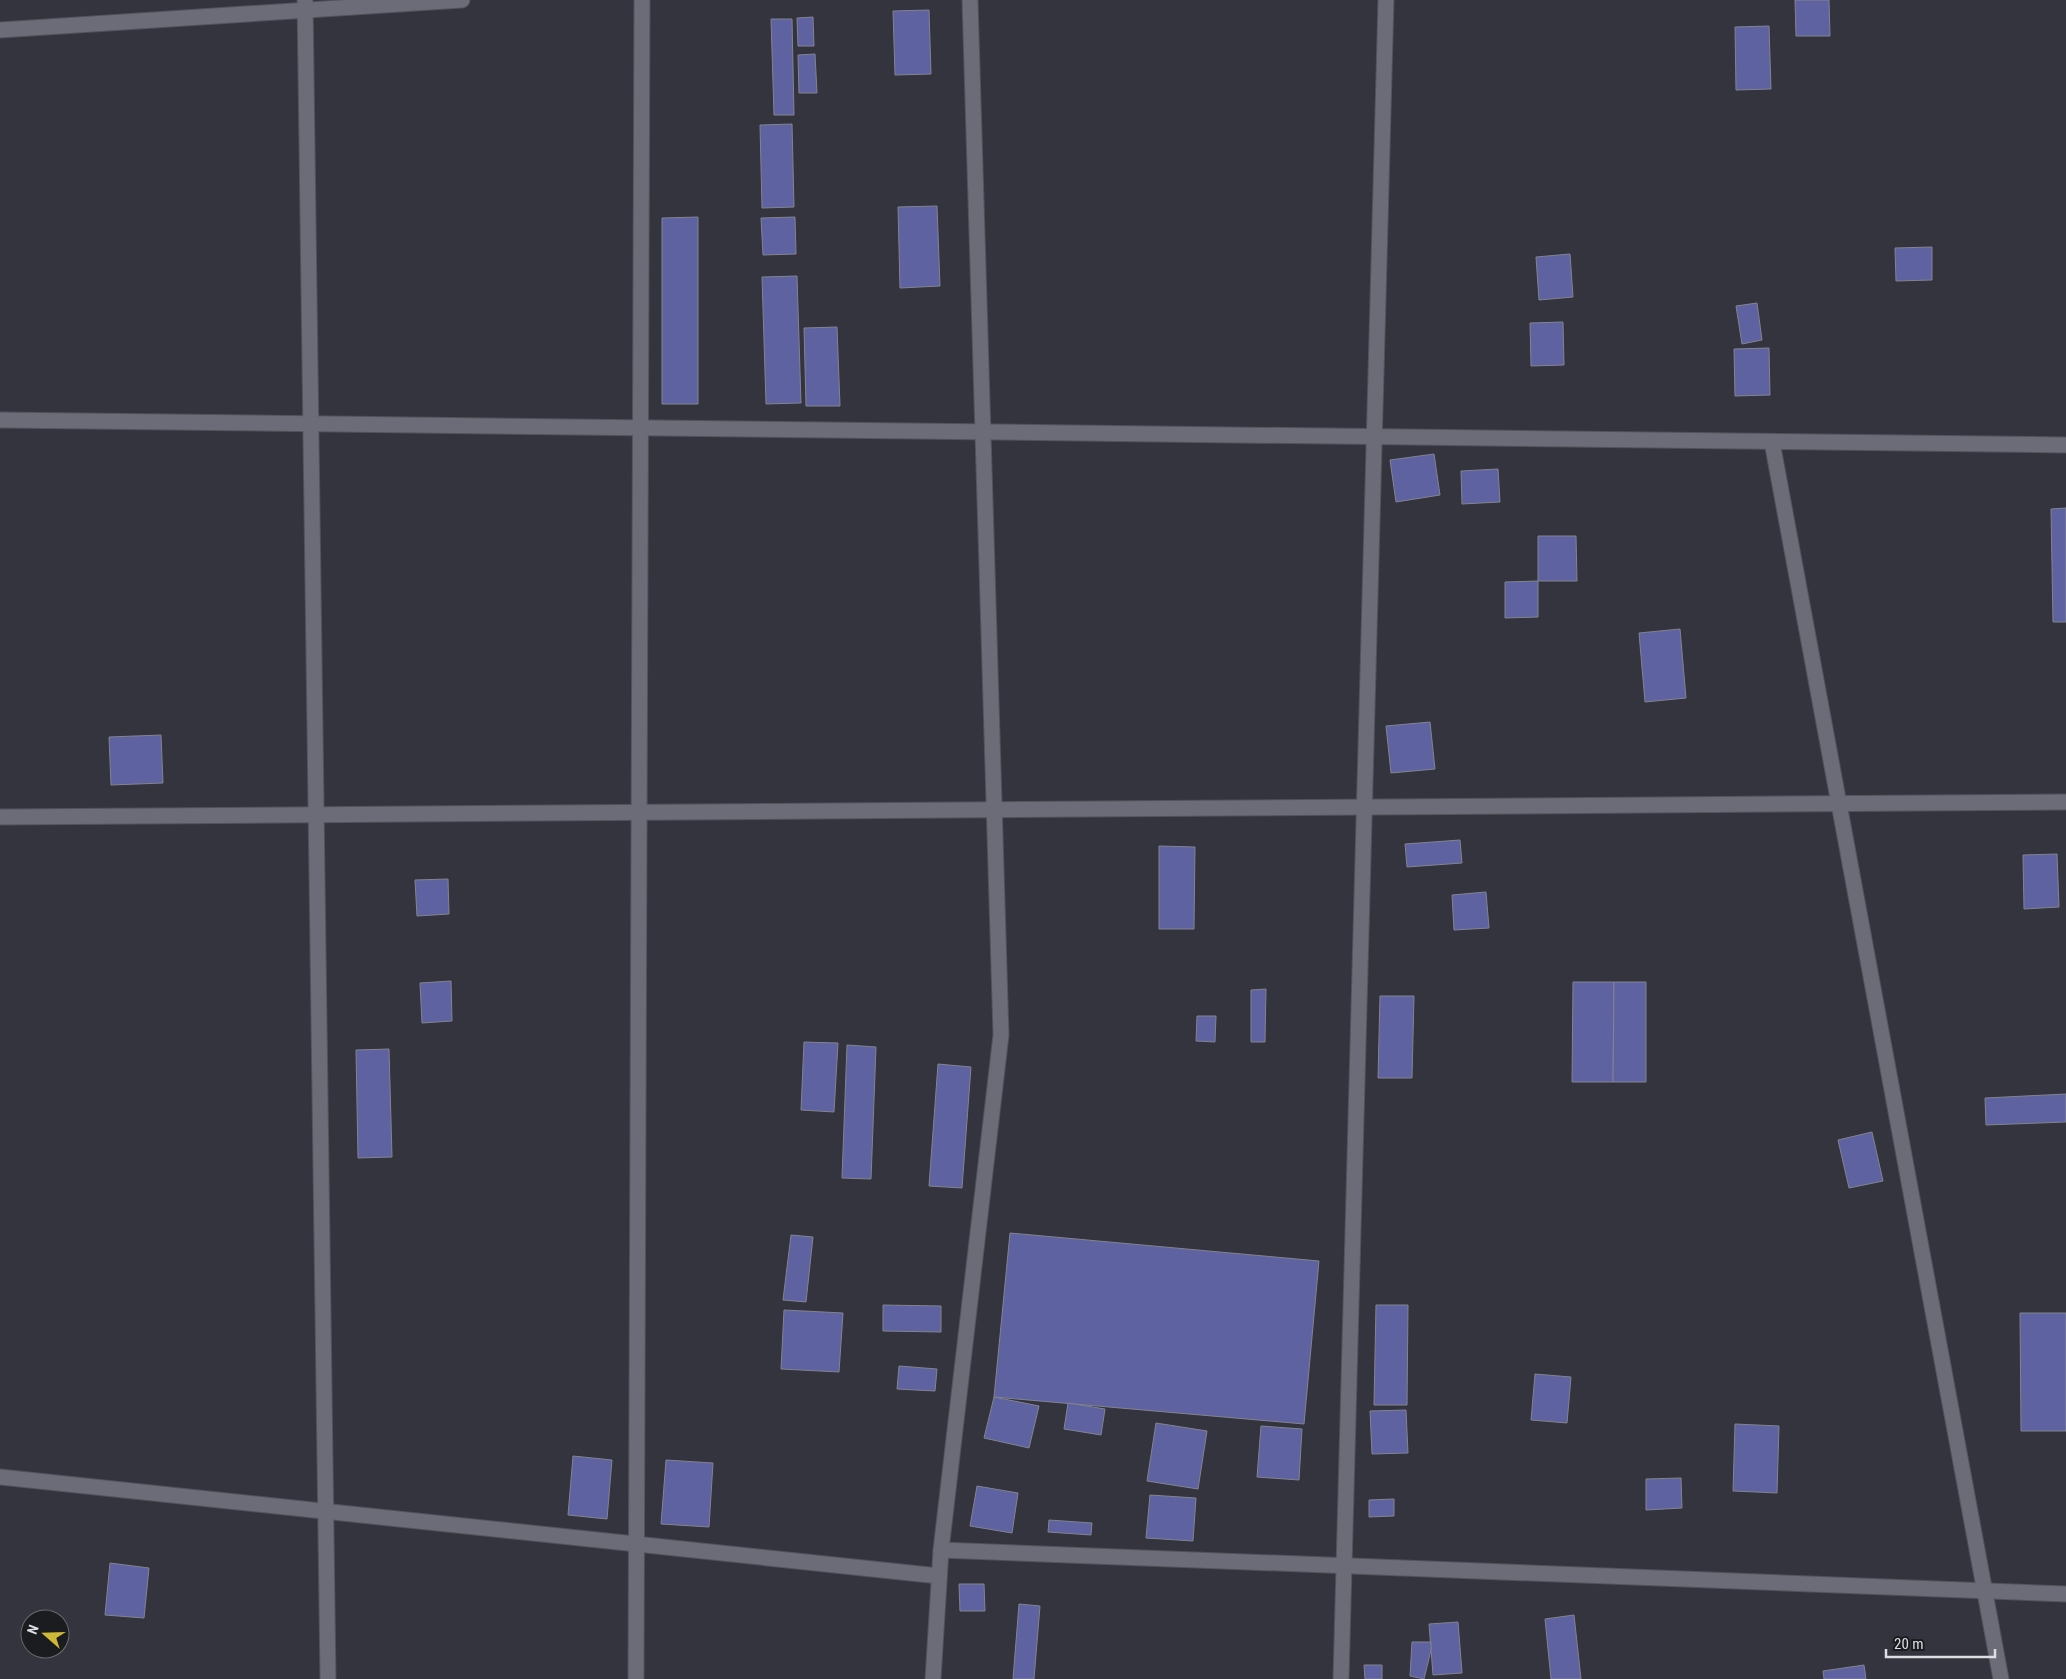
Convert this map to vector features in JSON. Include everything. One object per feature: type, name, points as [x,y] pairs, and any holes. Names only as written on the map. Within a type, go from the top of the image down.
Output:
[{"type":"street","points":[[0,30],[305,5],[462,0]]},
{"type":"street","points":[[636,1679],[642,0]]},
{"type":"street","points":[[933,1679],[941,1550],[1000,1035],[970,0]]},
{"type":"street","points":[[1341,1679],[1386,0]]},
{"type":"street","points":[[305,5],[328,1679]]},
{"type":"street","points":[[0,420],[2066,445]]},
{"type":"street","points":[[1772,442],[2001,1679]]},
{"type":"street","points":[[0,817],[2066,802]]},
{"type":"street","points":[[0,1477],[940,1576]]},
{"type":"street","points":[[941,1550],[2066,1594]]},
{"type":"building","points":[[1795,0],[1829,0],[1830,36],[1796,36]]},
{"type":"building","points":[[929,10],[931,74],[895,75],[893,11]]},
{"type":"building","points":[[813,17],[814,46],[798,46],[797,18]]},
{"type":"building","points":[[771,19],[792,19],[794,115],[774,115]]},
{"type":"building","points":[[1769,26],[1771,89],[1736,90],[1735,27]]},
{"type":"building","points":[[815,54],[817,93],[799,93],[798,55]]},
{"type":"building","points":[[792,124],[794,207],[762,208],[760,125]]},
{"type":"building","points":[[937,206],[940,286],[900,288],[898,207]]},
{"type":"building","points":[[698,217],[698,404],[662,404],[662,218]]},
{"type":"building","points":[[795,217],[796,254],[763,255],[761,218]]},
{"type":"building","points":[[1932,247],[1932,280],[1896,281],[1895,248]]},
{"type":"building","points":[[1570,254],[1573,297],[1539,300],[1536,257]]},
{"type":"building","points":[[797,276],[801,403],[766,404],[762,277]]},
{"type":"building","points":[[1757,303],[1762,340],[1742,344],[1736,306]]},
{"type":"building","points":[[1563,322],[1564,365],[1531,366],[1530,323]]},
{"type":"building","points":[[837,327],[840,406],[806,406],[804,328]]},
{"type":"building","points":[[1769,348],[1770,395],[1735,396],[1734,349]]},
{"type":"building","points":[[1434,454],[1440,495],[1396,502],[1390,460]]},
{"type":"building","points":[[1498,469],[1500,502],[1462,504],[1461,471]]},
{"type":"building","points":[[2066,508],[2066,622],[2053,622],[2051,509]]},
{"type":"building","points":[[1538,536],[1576,536],[1577,581],[1538,581]]},
{"type":"building","points":[[1538,581],[1538,617],[1505,618],[1505,582]]},
{"type":"building","points":[[1680,629],[1686,698],[1645,702],[1639,633]]},
{"type":"building","points":[[1430,722],[1435,769],[1391,773],[1386,726]]},
{"type":"building","points":[[161,735],[163,783],[111,785],[109,737]]},
{"type":"building","points":[[1460,840],[1462,863],[1407,867],[1405,844]]},
{"type":"building","points":[[1159,846],[1195,847],[1194,929],[1159,929]]},
{"type":"building","points":[[2057,854],[2059,907],[2024,909],[2023,855]]},
{"type":"building","points":[[448,879],[449,914],[417,916],[415,880]]},
{"type":"building","points":[[1486,892],[1489,928],[1454,930],[1452,895]]},
{"type":"building","points":[[451,981],[452,1021],[422,1023],[420,983]]},
{"type":"building","points":[[1573,982],[1614,982],[1613,1082],[1572,1082]]},
{"type":"building","points":[[1614,982],[1646,982],[1646,1082],[1613,1082]]},
{"type":"building","points":[[1266,989],[1265,1042],[1251,1042],[1251,990]]},
{"type":"building","points":[[1380,996],[1414,996],[1412,1078],[1378,1078]]},
{"type":"building","points":[[1197,1016],[1216,1016],[1215,1042],[1196,1041]]},
{"type":"building","points":[[804,1042],[838,1043],[834,1112],[801,1110]]},
{"type":"building","points":[[847,1045],[876,1047],[871,1179],[842,1178]]},
{"type":"building","points":[[389,1049],[392,1157],[358,1158],[356,1050]]},
{"type":"building","points":[[938,1064],[971,1067],[962,1188],[929,1186]]},
{"type":"building","points":[[2066,1094],[2066,1122],[1986,1125],[1985,1098]]},
{"type":"building","points":[[1872,1132],[1883,1181],[1849,1188],[1838,1140]]},
{"type":"building","points":[[1010,1233],[1319,1261],[1304,1424],[994,1397]]},
{"type":"building","points":[[791,1235],[813,1237],[806,1302],[783,1300]]},
{"type":"building","points":[[883,1305],[941,1306],[941,1332],[883,1331]]},
{"type":"building","points":[[1376,1305],[1408,1305],[1407,1405],[1374,1405]]},
{"type":"building","points":[[784,1310],[843,1313],[839,1372],[781,1369]]},
{"type":"building","points":[[2020,1313],[2066,1313],[2066,1431],[2021,1431]]},
{"type":"building","points":[[899,1366],[937,1369],[935,1391],[897,1389]]},
{"type":"building","points":[[1535,1374],[1571,1377],[1567,1423],[1531,1420]]},
{"type":"building","points":[[994,1397],[1039,1406],[1029,1448],[984,1438]]},
{"type":"building","points":[[1068,1403],[1105,1409],[1101,1435],[1064,1429]]},
{"type":"building","points":[[1406,1410],[1408,1453],[1372,1454],[1370,1411]]},
{"type":"building","points":[[1156,1423],[1207,1431],[1198,1489],[1147,1481]]},
{"type":"building","points":[[1735,1424],[1779,1426],[1777,1493],[1733,1491]]},
{"type":"building","points":[[1261,1426],[1302,1429],[1299,1480],[1257,1477]]},
{"type":"building","points":[[573,1456],[612,1460],[607,1519],[568,1515]]},
{"type":"building","points":[[666,1460],[713,1463],[709,1527],[661,1524]]},
{"type":"building","points":[[1681,1478],[1682,1508],[1646,1510],[1646,1479]]},
{"type":"building","points":[[977,1486],[1018,1493],[1012,1533],[970,1526]]},
{"type":"building","points":[[1150,1495],[1196,1498],[1193,1541],[1146,1538]]},
{"type":"building","points":[[1394,1499],[1394,1516],[1369,1517],[1369,1500]]},
{"type":"building","points":[[1049,1520],[1092,1523],[1091,1535],[1048,1532]]},
{"type":"building","points":[[110,1563],[149,1568],[144,1618],[105,1615]]},
{"type":"building","points":[[959,1584],[984,1584],[985,1611],[960,1611]]},
{"type":"building","points":[[1019,1604],[1040,1606],[1034,1679],[1013,1679]]},
{"type":"building","points":[[1574,1615],[1581,1679],[1551,1679],[1545,1619]]},
{"type":"building","points":[[1458,1622],[1462,1673],[1433,1675],[1429,1624]]},
{"type":"building","points":[[1412,1642],[1431,1642],[1424,1679],[1410,1676]]},
{"type":"building","points":[[1364,1665],[1382,1665],[1382,1679],[1365,1679]]},
{"type":"building","points":[[1864,1665],[1866,1679],[1824,1679],[1823,1671]]}]
